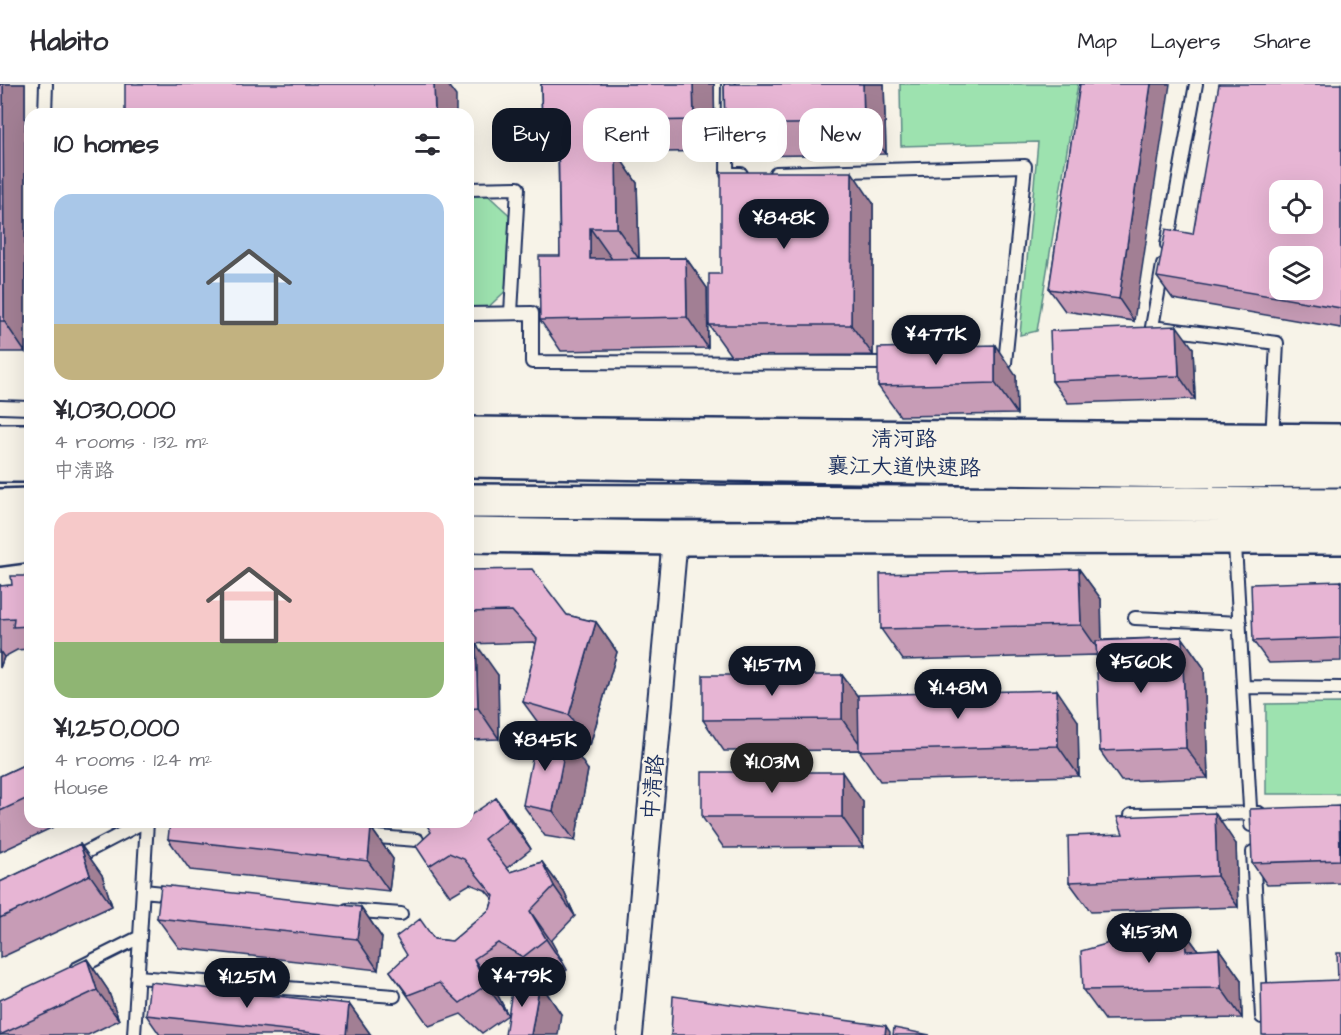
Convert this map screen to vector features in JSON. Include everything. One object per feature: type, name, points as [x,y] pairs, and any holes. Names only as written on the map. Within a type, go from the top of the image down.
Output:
[{"type":"main road","points":[[0,429],[24,430]]},
{"type":"main road","name":"清河路","points":[[474,434],[1341,441]]},
{"type":"main road","points":[[0,441],[24,441]]},
{"type":"main road","name":"襄江大道快速路","points":[[474,460],[1188,471],[1341,470]]},
{"type":"main road","points":[[0,465],[24,465]]},
{"type":"main road","name":"襄江大道快速路","points":[[474,501],[1341,505]]},
{"type":"main road","points":[[0,506],[24,505]]},
{"type":"main road","points":[[0,526],[24,527]]},
{"type":"main road","points":[[474,535],[675,538],[1341,537]]},
{"type":"main road","points":[[0,549],[24,546]]},
{"type":"street","name":"中清路","points":[[630,1035],[675,538]]},
{"type":"lane","points":[[45,108],[46,84]]},
{"type":"lane","points":[[728,84],[727,174],[1025,166],[1005,363],[981,363]]},
{"type":"lane","points":[[1196,84],[1152,327],[1277,343],[1272,441]]},
{"type":"lane","points":[[474,189],[518,188],[512,313]]},
{"type":"lane","points":[[474,314],[532,313],[532,362],[909,363]]},
{"type":"lane","points":[[0,407],[24,408]]},
{"type":"lane","points":[[1238,537],[1235,545],[1262,1018]]},
{"type":"lane","points":[[1135,618],[1240,623]]},
{"type":"lane","points":[[1244,687],[1341,688]]},
{"type":"lane","points":[[1131,815],[1273,813]]},
{"type":"lane","points":[[62,864],[134,828]]},
{"type":"lane","points":[[134,1035],[146,828]]},
{"type":"lane","points":[[348,835],[417,840]]},
{"type":"lane","points":[[143,891],[190,895]]},
{"type":"lane","points":[[331,908],[401,914]]},
{"type":"lane","points":[[64,975],[140,937]]},
{"type":"lane","points":[[137,977],[394,996]]},
{"type":"green space","points":[[900,84],[1078,84],[1037,331],[1020,335],[1038,142],[901,146]]},
{"type":"green space","points":[[474,189],[481,189],[516,221],[513,284],[482,313],[474,314]]},
{"type":"green space","points":[[1341,703],[1341,794],[1266,794],[1266,704]]},
{"type":"building","points":[[0,84],[3,84],[4,321],[0,321]]},
{"type":"building","points":[[125,84],[434,84],[435,108],[125,108]]},
{"type":"building","points":[[541,84],[693,84],[694,108],[682,108],[682,120],[670,120],[670,108],[583,108],[583,162],[616,162],[617,228],[590,228],[590,259],[686,258],[687,317],[540,320],[539,256],[560,256],[559,162],[571,162],[571,108],[542,108]]},
{"type":"building","points":[[724,84],[863,84],[864,108],[799,108],[799,124],[787,124],[787,108],[725,108]]},
{"type":"building","points":[[1080,84],[1151,84],[1119,299],[1049,289]]},
{"type":"building","points":[[1219,84],[1341,84],[1341,308],[1294,300],[1323,300],[1323,246],[1269,246],[1269,296],[1157,277],[1166,229],[1193,234]]},
{"type":"building","points":[[721,172],[852,172],[851,325],[709,325],[709,274],[721,274]]},
{"type":"building","points":[[1177,326],[1179,376],[1052,381],[1050,331]]},
{"type":"building","points":[[995,345],[995,383],[878,386],[878,348]]},
{"type":"building","points":[[532,569],[567,615],[596,622],[569,715],[523,702],[537,639],[512,611],[474,612],[474,570]]},
{"type":"building","points":[[1079,569],[1081,625],[881,629],[880,574]]},
{"type":"building","points":[[11,576],[24,576],[24,626],[13,627],[14,618],[0,619],[0,586],[12,585]]},
{"type":"building","points":[[1341,581],[1341,638],[1253,641],[1251,584]]},
{"type":"building","points":[[1182,637],[1186,748],[1100,751],[1096,641]]},
{"type":"building","points":[[474,644],[476,644],[478,708],[474,708]]},
{"type":"building","points":[[703,675],[842,675],[842,719],[703,720]]},
{"type":"building","points":[[1057,690],[1058,746],[859,751],[858,695]]},
{"type":"building","points":[[537,734],[567,739],[553,811],[523,805]]},
{"type":"building","points":[[24,765],[24,800],[0,811],[0,776]]},
{"type":"building","points":[[702,772],[842,772],[842,817],[702,817]]},
{"type":"building","points":[[496,798],[509,819],[484,839],[510,872],[542,862],[554,886],[530,911],[546,939],[523,957],[498,943],[474,959],[486,985],[460,1003],[439,983],[408,995],[390,971],[407,955],[396,937],[420,919],[434,939],[452,941],[490,909],[494,896],[464,859],[449,853],[429,866],[416,846],[431,832],[429,828],[474,828],[474,813]]},
{"type":"building","points":[[1339,806],[1340,860],[1252,863],[1250,809]]},
{"type":"building","points":[[1215,813],[1217,876],[1069,882],[1068,836],[1123,834],[1117,817]]},
{"type":"building","points":[[169,828],[371,828],[368,861],[168,839]]},
{"type":"building","points":[[80,844],[90,875],[0,918],[0,882]]},
{"type":"building","points":[[161,885],[361,907],[357,939],[157,918]]},
{"type":"building","points":[[1184,931],[1186,951],[1219,949],[1221,988],[1083,990],[1081,951],[1106,944],[1118,932]]},
{"type":"building","points":[[1337,953],[1341,953],[1341,1035],[1262,1035],[1261,983],[1338,980]]},
{"type":"building","points":[[87,959],[97,990],[0,1035],[0,1000]]},
{"type":"building","points":[[514,979],[540,983],[531,1035],[505,1035]]},
{"type":"building","points":[[150,982],[349,1004],[346,1035],[146,1015]]},
{"type":"building","points":[[673,996],[886,1026],[885,1035],[671,1035]]},
{"type":"building","points":[[894,1028],[930,1035],[893,1035]]}]
